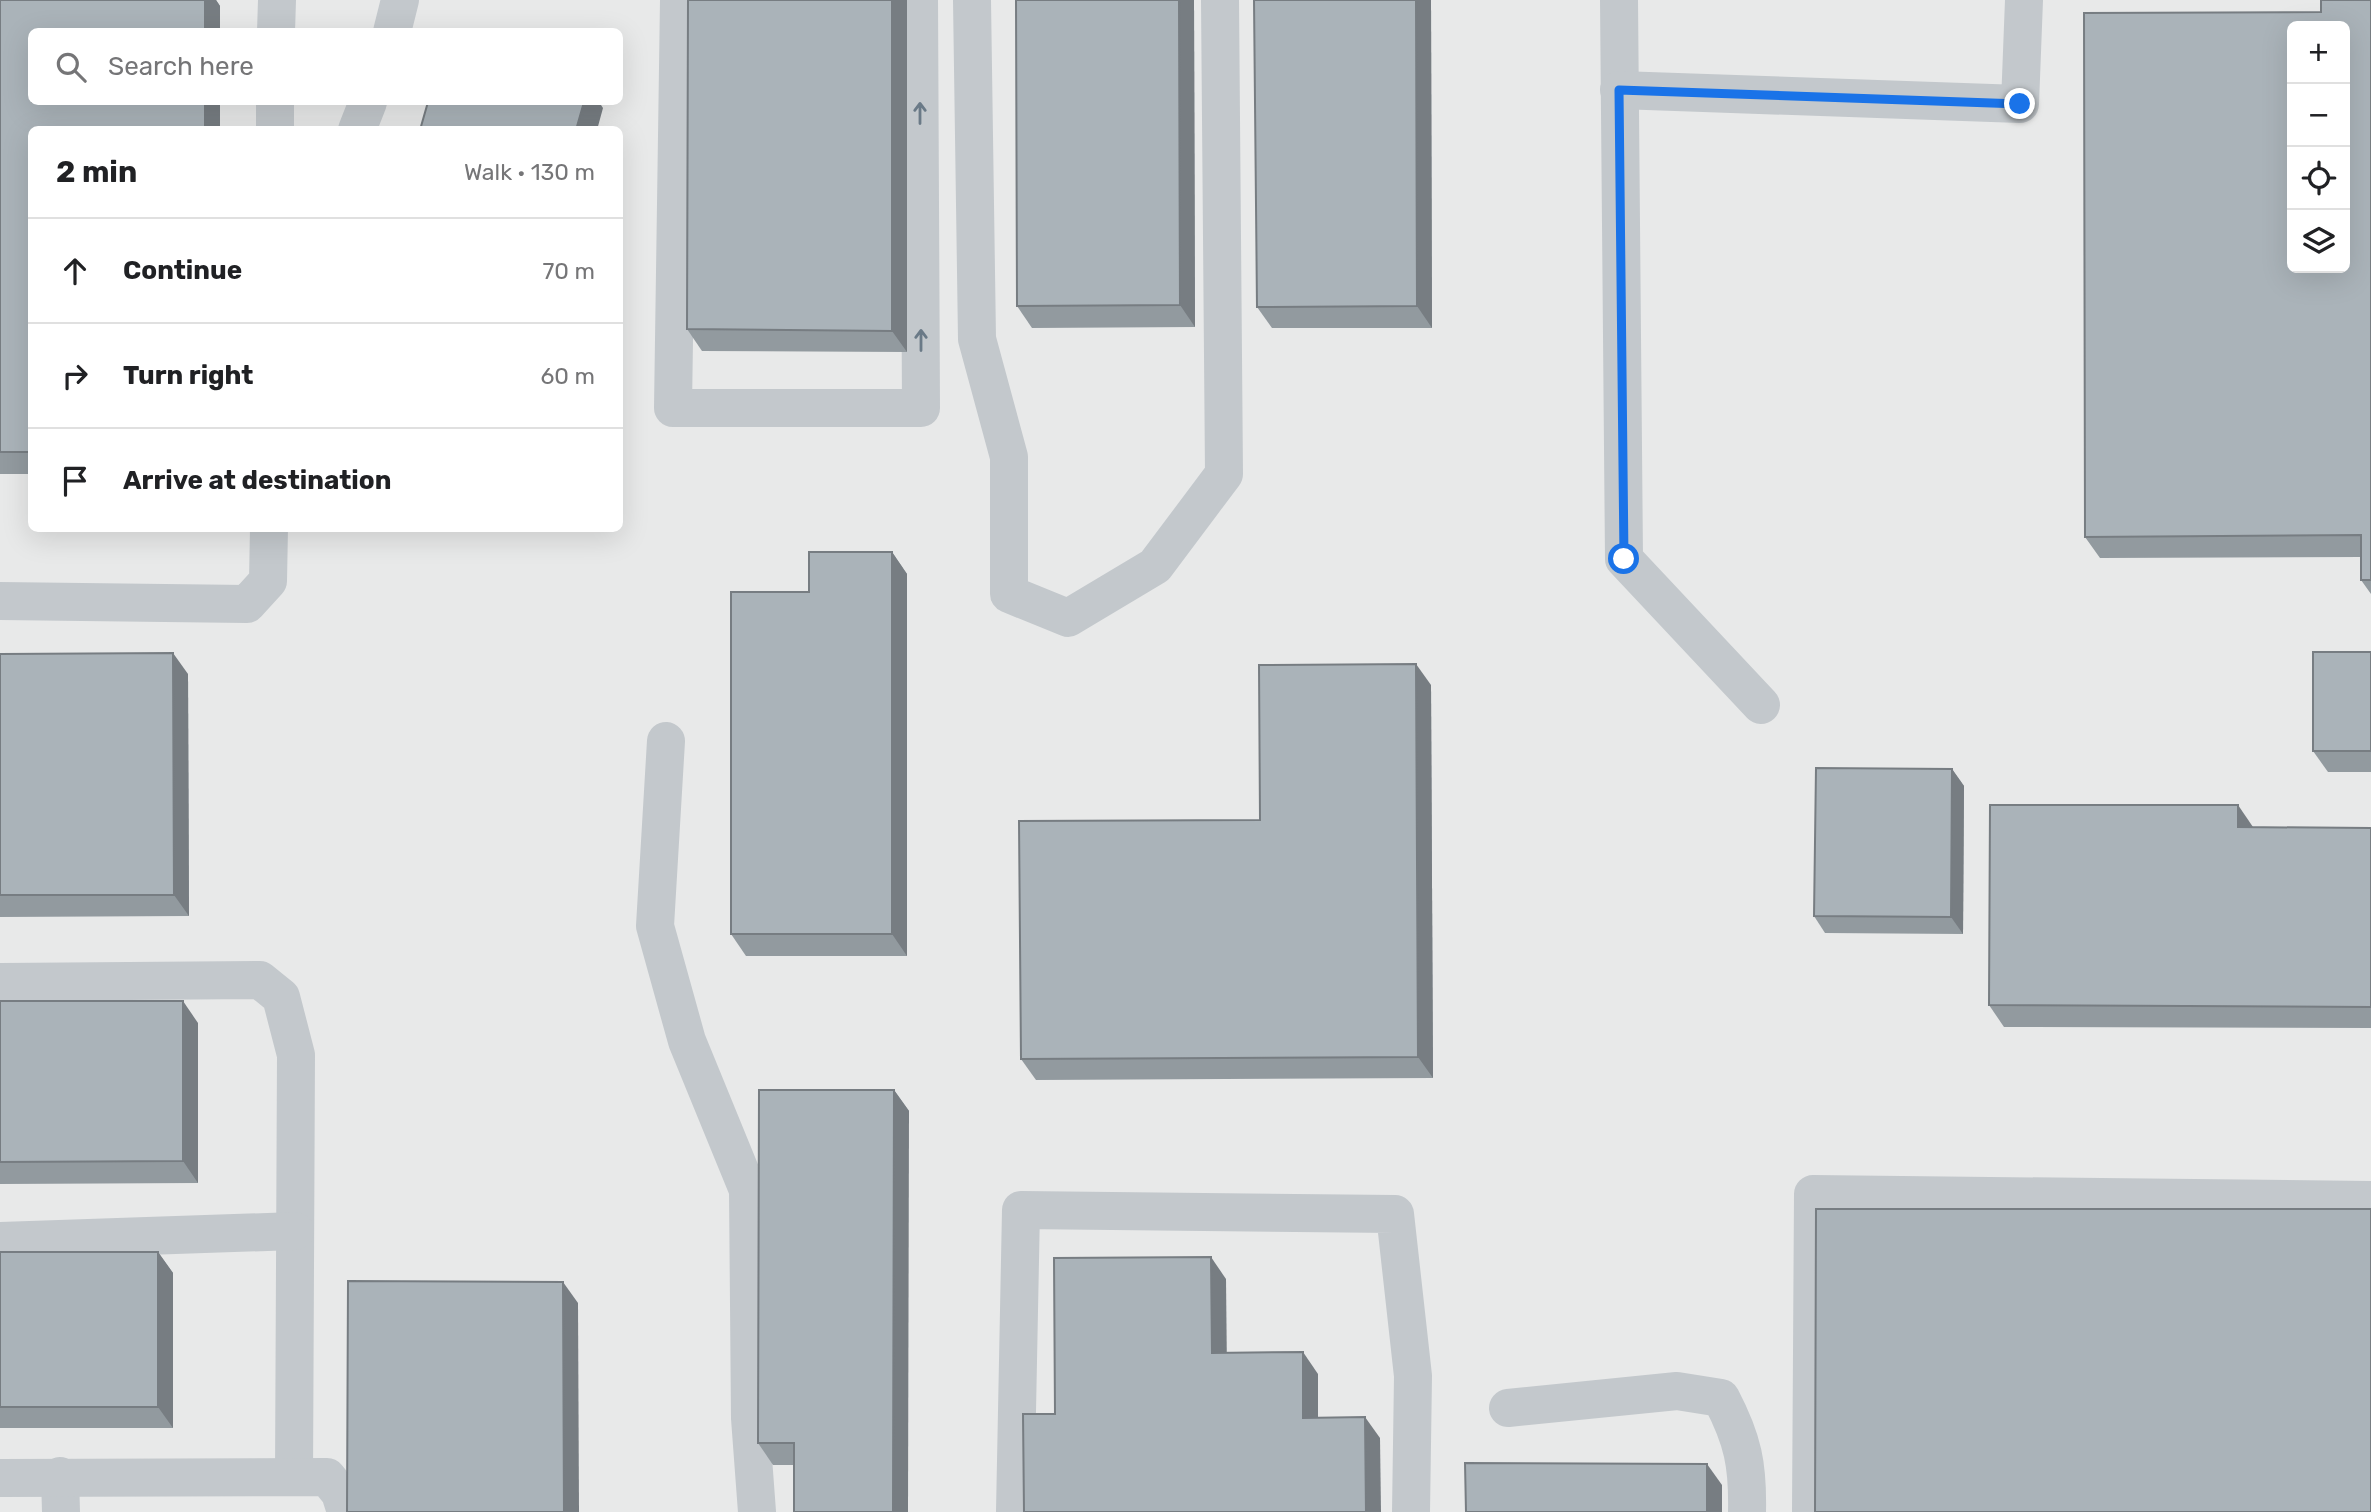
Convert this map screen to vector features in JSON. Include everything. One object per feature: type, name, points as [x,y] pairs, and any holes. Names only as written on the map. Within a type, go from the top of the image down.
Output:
[{"type":"lane","points":[[276,28],[277,0]]},
{"type":"lane","points":[[393,28],[400,0]]},
{"type":"lane","points":[[679,0],[673,408],[921,408],[919,0]]},
{"type":"lane","points":[[972,0],[978,339],[1009,457],[1009,594],[1068,618],[1155,566],[1224,474],[1220,0]]},
{"type":"lane","points":[[1619,0],[1624,559],[1761,705]]},
{"type":"lane","points":[[1619,90],[2020,104],[2024,0]]},
{"type":"lane","points":[[275,105],[275,126]]},
{"type":"lane","points":[[359,126],[367,105]]},
{"type":"lane","points":[[0,601],[247,604],[268,581],[269,532]]},
{"type":"lane","points":[[666,741],[655,926],[687,1041],[748,1191],[750,1419],[757,1512]]},
{"type":"lane","points":[[0,982],[260,980],[281,997],[296,1055],[294,1477]]},
{"type":"lane","points":[[1811,1512],[1813,1194],[2371,1200]]},
{"type":"lane","points":[[1015,1512],[1021,1210],[1395,1214],[1413,1376],[1411,1512]]},
{"type":"lane","points":[[0,1241],[295,1231]]},
{"type":"lane","points":[[1508,1408],[1677,1391],[1721,1398],[1739,1432],[1747,1484],[1747,1512]]},
{"type":"lane","points":[[0,1478],[61,1494],[294,1477],[327,1477],[340,1493],[345,1512]]},
{"type":"shaded area","points":[[0,0],[2371,0],[2371,1512],[0,1512]]},
{"type":"building","points":[[0,0],[205,0],[205,28],[28,28],[28,105],[205,105],[205,126],[28,126],[28,452],[0,452]]},
{"type":"building","points":[[688,0],[892,0],[892,331],[687,329]]},
{"type":"building","points":[[1016,0],[1179,0],[1180,305],[1017,306]]},
{"type":"building","points":[[1254,0],[1416,0],[1417,306],[1257,307]]},
{"type":"building","points":[[2321,0],[2371,0],[2371,580],[2361,580],[2361,535],[2085,537],[2084,13],[2321,12]]},
{"type":"building","points":[[427,105],[583,105],[577,126],[421,126]]},
{"type":"building","points":[[809,552],[892,552],[892,934],[731,934],[731,592],[809,592]]},
{"type":"building","points":[[2313,652],[2371,652],[2371,751],[2313,751]]},
{"type":"building","points":[[173,653],[174,895],[0,895],[0,654]]},
{"type":"building","points":[[1416,664],[1418,1057],[1021,1059],[1019,821],[1260,820],[1259,665]]},
{"type":"building","points":[[1816,768],[1952,769],[1951,917],[1814,916]]},
{"type":"building","points":[[1990,805],[2238,805],[2238,827],[2371,828],[2371,1007],[1989,1005]]},
{"type":"building","points":[[0,1001],[183,1001],[183,1161],[0,1162]]},
{"type":"building","points":[[759,1090],[894,1090],[893,1512],[794,1512],[794,1443],[758,1443]]},
{"type":"building","points":[[1816,1209],[2371,1209],[2371,1512],[1815,1512]]},
{"type":"building","points":[[0,1252],[158,1252],[158,1407],[0,1407]]},
{"type":"building","points":[[1211,1257],[1212,1353],[1303,1352],[1303,1418],[1365,1417],[1366,1512],[1024,1512],[1023,1414],[1055,1414],[1054,1258]]},
{"type":"building","points":[[348,1281],[563,1282],[564,1512],[347,1512]]},
{"type":"building","points":[[1465,1463],[1707,1464],[1707,1512],[1466,1512]]},
{"type":"route","points":[[1624,559],[1619,90],[2020,104]]}]
